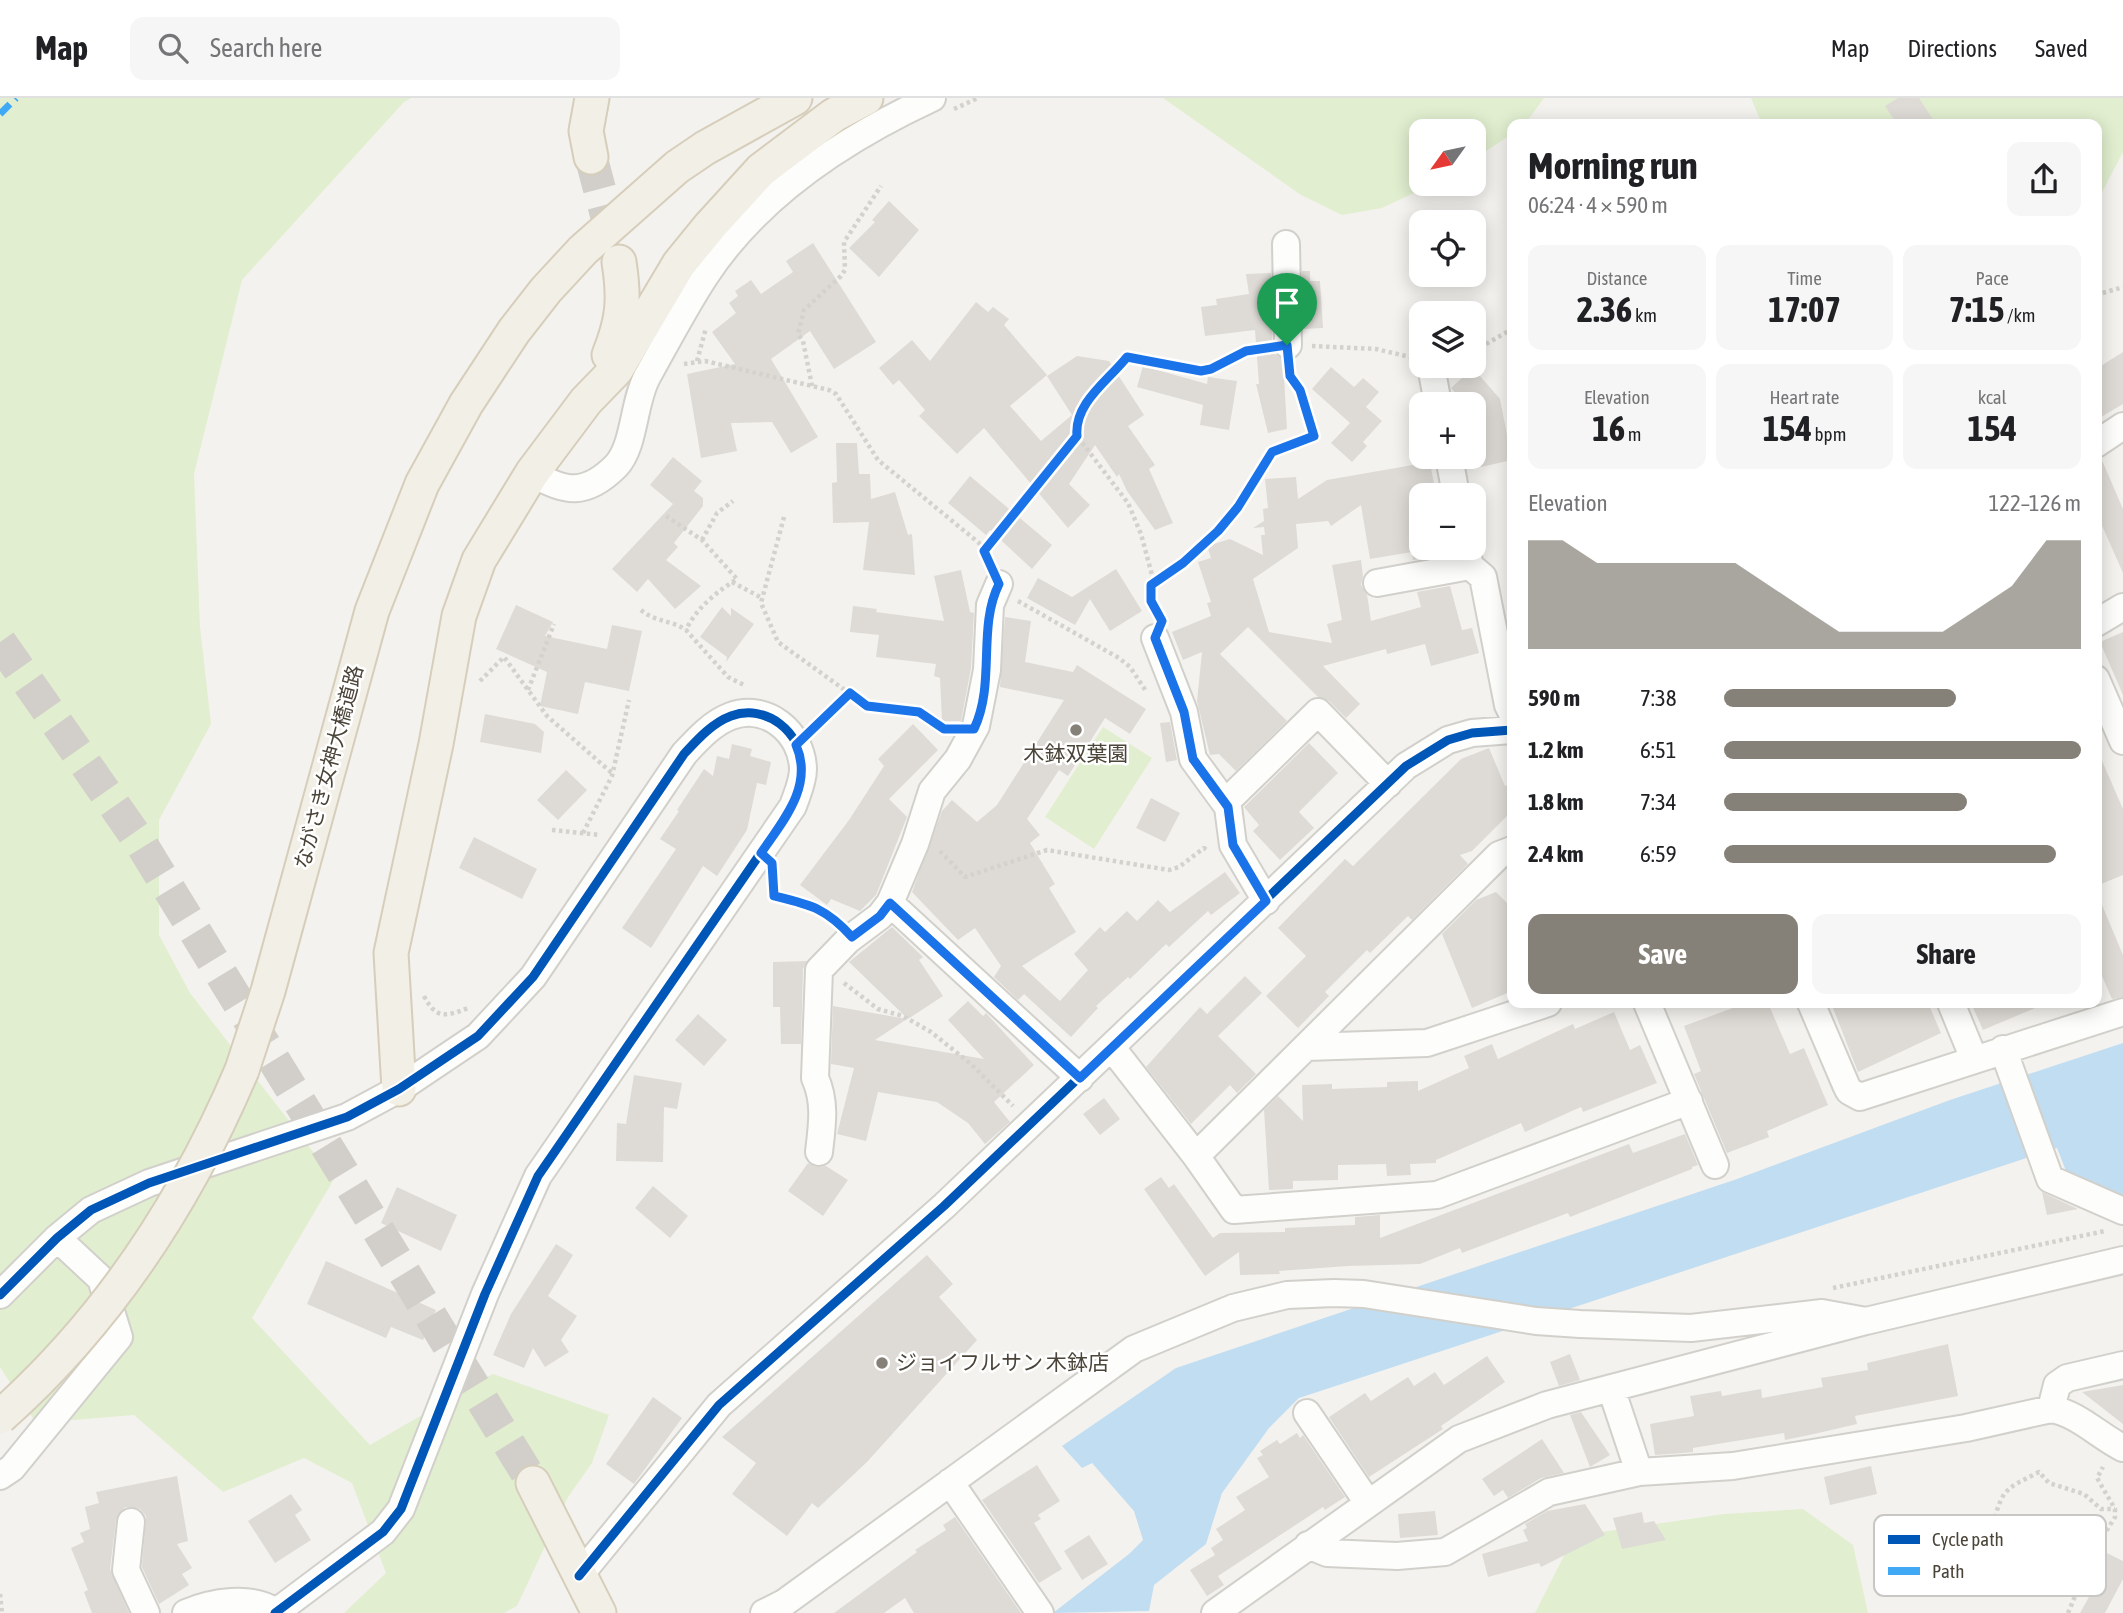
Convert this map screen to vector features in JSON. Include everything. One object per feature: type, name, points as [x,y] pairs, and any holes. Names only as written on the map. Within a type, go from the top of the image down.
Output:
[{"type":"main road","points":[[591,157],[586,131],[588,107],[592,98]]},
{"type":"main road","points":[[705,148],[764,98]]},
{"type":"main road","points":[[705,148],[795,98]]},
{"type":"main road","points":[[399,1089],[391,953],[436,744],[459,616],[479,560],[531,472],[586,401],[616,370],[679,264],[761,170],[834,115],[866,98]]},
{"type":"main road","name":"ながさき女神大橋道路","points":[[0,1417],[66,1352],[125,1282],[161,1229],[220,1122],[242,1070],[268,991],[336,732],[372,611],[422,484],[466,404],[514,331],[546,289],[583,250],[677,167],[705,148]]},
{"type":"main road","points":[[586,401],[606,364],[622,321],[624,290],[620,262]]},
{"type":"main road","points":[[533,1483],[599,1613]]},
{"type":"street","points":[[531,472],[550,484],[574,490],[589,485],[616,465],[627,444],[641,387],[705,275],[746,224],[797,179],[894,115],[942,104]]},
{"type":"street","points":[[1286,244],[1287,345]]},
{"type":"street","points":[[2102,440],[2123,426]]},
{"type":"street","points":[[1377,583],[1458,560]]},
{"type":"street","points":[[1470,560],[1483,577],[1507,700]]},
{"type":"street","points":[[819,1152],[823,1112],[821,1090],[815,1078],[819,970],[852,937],[880,916],[890,903],[932,791],[958,759],[974,729],[981,709],[987,670],[990,605],[999,584]]},
{"type":"street","points":[[2102,619],[2123,607]]},
{"type":"street","points":[[1155,638],[1184,712],[1193,759],[1226,802],[1231,819],[1233,845],[1266,901]]},
{"type":"street","points":[[2102,693],[2123,741]]},
{"type":"street","points":[[0,1295],[57,1238],[91,1210],[149,1183],[347,1117],[399,1089],[478,1036],[534,977],[684,754],[708,730],[734,715],[753,712],[767,716],[785,728],[796,745],[803,769],[793,806],[538,1176],[485,1294],[401,1509],[383,1532],[275,1613],[268,1607],[230,1602],[201,1607],[186,1613]]},
{"type":"street","points":[[1226,802],[1318,712],[1388,784]]},
{"type":"street","points":[[579,1576],[719,1405],[944,1206],[1406,766],[1448,740],[1472,733],[1507,730]]},
{"type":"street","points":[[1196,1156],[1499,855],[1507,851]]},
{"type":"street","points":[[890,903],[1080,1078]]},
{"type":"street","points":[[1306,1047],[1427,1043],[1533,1008]]},
{"type":"street","points":[[1649,1008],[1715,1165]]},
{"type":"street","points":[[1813,1008],[1849,1091],[1860,1097],[1974,1059],[2005,1058],[2093,1012],[2123,1012]]},
{"type":"street","points":[[1953,1008],[1974,1059]]},
{"type":"street","points":[[1112,1048],[1196,1156],[1234,1210],[1437,1195],[1689,1101]]},
{"type":"street","points":[[2005,1058],[2050,1179],[2116,1221]]},
{"type":"street","points":[[0,1476],[12,1468],[119,1337],[101,1279],[57,1238]]},
{"type":"street","points":[[1215,1613],[1459,1439],[1547,1405],[1866,1321],[2123,1261]]},
{"type":"street","points":[[767,1612],[784,1603],[1134,1349],[1233,1308],[1287,1295],[1364,1294],[1536,1321],[1691,1328],[1822,1313],[1866,1321]]},
{"type":"street","points":[[2051,1409],[2057,1385],[2067,1378],[2123,1365]]},
{"type":"street","points":[[1611,1388],[1639,1472]]},
{"type":"street","points":[[1308,1545],[1327,1553],[1397,1556],[1445,1552],[1549,1492],[1639,1472],[1733,1466],[1966,1428],[2051,1409],[2064,1411],[2119,1446]]},
{"type":"street","points":[[1307,1413],[1368,1503]]},
{"type":"street","points":[[950,1482],[1040,1613]]},
{"type":"street","points":[[131,1522],[126,1570],[146,1613]]},
{"type":"path","points":[[942,104],[978,98]]},
{"type":"path","points":[[813,386],[803,341],[798,334],[802,314],[845,270],[844,242],[881,186]]},
{"type":"path","points":[[2102,293],[2123,286]]},
{"type":"path","points":[[1486,344],[1507,332]]},
{"type":"path","points":[[1151,585],[1183,563],[1218,531],[1238,507],[1272,452],[1314,436],[1300,390],[1290,376],[1287,345]]},
{"type":"path","points":[[1155,638],[1162,621],[1151,601],[1152,575],[1141,534],[1128,503],[1077,436],[1079,411],[1127,357],[1201,371],[1211,369],[1246,351],[1287,345],[1376,349],[1409,358]]},
{"type":"path","points":[[683,365],[705,361],[813,386],[836,394],[878,460],[979,543],[999,584],[1013,598],[1119,658],[1152,695]]},
{"type":"path","points":[[984,551],[1077,436]]},
{"type":"path","points":[[702,540],[717,513],[733,501]]},
{"type":"path","points":[[666,516],[702,540],[737,579],[712,598],[690,621],[686,630]]},
{"type":"path","points":[[784,517],[761,603],[778,642],[867,706],[919,712],[944,729],[974,729]]},
{"type":"path","points":[[732,582],[762,598]]},
{"type":"path","points":[[641,610],[652,620],[678,625],[686,630],[727,677],[764,694],[768,701],[767,716]]},
{"type":"path","points":[[528,690],[554,624]]},
{"type":"path","points":[[477,690],[480,679],[504,657],[559,729],[613,774]]},
{"type":"path","points":[[796,745],[850,693]]},
{"type":"path","points":[[583,833],[613,774],[629,700]]},
{"type":"path","points":[[552,830],[611,836],[623,845]]},
{"type":"path","points":[[919,830],[965,877],[1047,850],[1169,870],[1179,867],[1204,848],[1215,857]]},
{"type":"path","points":[[761,853],[772,863],[774,896],[814,905],[852,937]]},
{"type":"path","points":[[822,966],[873,1006],[903,1016],[931,1032],[971,1064],[1030,1125]]},
{"type":"path","points":[[1821,1290],[2116,1221]]},
{"type":"path","points":[[2106,1532],[2115,1517],[2115,1509],[2097,1478],[2119,1446]]},
{"type":"path","points":[[1998,1515],[2003,1496],[2012,1487],[2039,1472],[2049,1483],[2084,1494],[2101,1509],[2115,1509]]},
{"type":"path","points":[[0,1594],[2,1613]]},
{"type":"path","points":[[2068,1613],[2075,1596]]},
{"type":"green space","points":[[0,98],[411,98],[404,102],[242,280],[194,474],[200,627],[211,724],[159,820],[159,935],[190,993],[334,1179],[252,1318],[370,1445],[493,1374],[609,1415],[592,1463],[568,1497],[517,1606],[504,1613],[344,1613],[386,1573],[352,1483],[304,1458],[223,1492],[134,1415],[36,1423],[0,1367]]},
{"type":"green space","points":[[1163,98],[1544,98],[1529,119],[1507,119],[1507,137],[1486,151],[1486,119],[1409,119],[1409,195],[1382,208],[1342,215],[1301,195]]},
{"type":"green space","points":[[1751,98],[2123,98],[2123,152],[2102,192],[2102,119],[1760,119]]},
{"type":"green space","points":[[1103,727],[1152,758],[1094,849],[1045,817]]},
{"type":"green space","points":[[1803,1509],[1853,1545],[1868,1613],[1535,1613],[1574,1536],[1724,1514]]},
{"type":"water","points":[[2123,1043],[2123,1198],[2066,1171],[2057,1148],[1299,1398],[1269,1428],[1222,1493],[1206,1544],[1154,1585],[1149,1611],[1053,1613],[1143,1540],[1134,1511],[1092,1463],[1082,1468],[1062,1446],[1176,1368],[1737,1179],[1950,1100]]},
{"type":"building","points":[[1898,98],[1919,98],[1933,119],[1894,119],[1885,106]]},
{"type":"building","points":[[889,201],[919,230],[879,277],[849,248],[875,222],[872,220]]},
{"type":"building","points":[[813,243],[876,342],[834,369],[810,331],[771,359],[818,437],[791,453],[772,422],[731,423],[737,451],[701,458],[687,374],[735,364],[712,332],[736,313],[729,303],[738,296],[735,291],[751,280],[761,294],[793,272],[786,261]]},
{"type":"building","points":[[1302,271],[1310,271],[1310,281],[1320,281],[1323,328],[1303,329]]},
{"type":"building","points":[[1271,273],[1272,345],[1275,354],[1283,359],[1287,429],[1268,433],[1256,384],[1259,384],[1255,330],[1205,336],[1201,307],[1217,305],[1216,299],[1249,294],[1246,274]]},
{"type":"building","points":[[976,302],[988,312],[993,307],[1009,319],[1004,325],[1047,375],[1010,406],[1041,441],[1072,415],[1047,376],[1077,356],[1109,361],[1144,415],[1128,426],[1155,465],[1149,469],[1173,523],[1155,530],[1127,491],[1119,474],[1117,477],[1095,445],[1069,484],[1090,505],[1068,528],[984,428],[957,454],[919,416],[925,410],[899,380],[893,385],[879,368],[912,340],[930,361]]},
{"type":"building","points":[[2123,352],[2123,404],[2102,416],[2102,365]]},
{"type":"building","points":[[1143,366],[1207,384],[1208,377],[1237,381],[1229,430],[1200,425],[1203,405],[1137,387]]},
{"type":"building","points":[[1331,367],[1354,387],[1363,378],[1379,392],[1366,407],[1382,421],[1363,442],[1367,446],[1352,462],[1331,443],[1350,423],[1312,389]]},
{"type":"building","points":[[1462,378],[1482,378],[1500,399],[1507,435],[1507,461],[1486,466],[1486,392],[1454,392],[1451,388]]},
{"type":"building","points":[[836,443],[857,443],[859,474],[870,474],[871,499],[895,492],[908,535],[912,534],[915,575],[863,570],[869,522],[833,523],[832,483],[837,482]]},
{"type":"building","points":[[673,457],[702,481],[694,491],[703,498],[703,506],[674,543],[678,547],[666,560],[701,586],[675,609],[648,579],[637,592],[612,569],[673,504],[650,485]]},
{"type":"building","points":[[2102,460],[2123,509],[2123,573],[2102,526]]},
{"type":"building","points":[[1409,466],[1409,469],[1431,469],[1434,483],[1409,483],[1409,552],[1370,559],[1361,505],[1331,526],[1328,521],[1296,524],[1298,548],[1253,579],[1269,632],[1332,643],[1327,624],[1342,620],[1332,565],[1361,560],[1361,585],[1367,594],[1371,621],[1421,607],[1417,592],[1450,586],[1462,630],[1472,628],[1479,653],[1431,666],[1425,644],[1387,654],[1386,649],[1323,666],[1360,704],[1346,718],[1329,701],[1318,697],[1248,627],[1220,654],[1287,721],[1236,771],[1219,754],[1210,755],[1197,701],[1202,652],[1183,660],[1172,632],[1211,616],[1207,603],[1211,602],[1198,562],[1211,558],[1207,546],[1230,539],[1263,555],[1261,535],[1265,535],[1264,527],[1253,528],[1264,521],[1263,509],[1268,508],[1265,479],[1296,477],[1298,499],[1327,480]]},
{"type":"building","points":[[970,476],[1052,545],[1032,569],[990,530],[986,535],[948,503]]},
{"type":"building","points":[[1116,569],[1142,611],[1110,631],[1090,599],[1075,625],[1027,598],[1038,578],[1072,597]]},
{"type":"building","points":[[961,570],[970,612],[974,613],[971,668],[961,721],[942,721],[940,678],[934,676],[936,664],[876,657],[879,635],[850,632],[853,606],[877,609],[876,612],[944,621],[934,576]]},
{"type":"building","points":[[516,605],[553,622],[545,636],[607,649],[612,625],[642,631],[629,691],[585,682],[578,714],[540,706],[547,672],[496,649]]},
{"type":"building","points":[[722,607],[731,616],[731,608],[754,624],[726,662],[727,657],[700,637]]},
{"type":"building","points":[[1005,617],[1031,621],[1025,662],[1073,672],[1077,665],[1146,709],[1130,734],[1105,718],[1068,776],[1059,770],[1027,819],[1040,835],[1030,843],[1055,884],[1049,888],[1076,932],[1022,966],[1060,1001],[1088,970],[1074,954],[1100,927],[1105,932],[1127,911],[1137,921],[1158,900],[1170,912],[1225,872],[1240,893],[1211,915],[1208,911],[1169,947],[1166,944],[1130,979],[1128,977],[1096,1006],[1098,1008],[1071,1037],[1024,994],[1018,1000],[994,977],[1001,966],[975,928],[958,940],[912,892],[942,811],[952,800],[977,822],[997,805],[1064,700],[1000,687]]},
{"type":"building","points":[[2123,632],[2123,695],[2102,647],[2102,641]]},
{"type":"building","points":[[485,714],[535,724],[544,732],[541,753],[480,742]]},
{"type":"building","points":[[1170,722],[1177,760],[1166,762],[1160,723]]},
{"type":"building","points":[[913,724],[938,750],[889,799],[907,817],[876,895],[860,911],[831,899],[827,905],[800,885],[849,820],[884,766],[878,759]]},
{"type":"building","points":[[1309,743],[1338,773],[1299,812],[1314,828],[1280,860],[1253,831],[1259,825],[1244,807]]},
{"type":"building","points":[[732,744],[752,749],[750,756],[771,762],[766,785],[757,783],[747,830],[717,876],[703,866],[651,948],[622,928],[676,849],[660,839],[679,811],[677,810],[704,769],[713,776],[717,756],[729,759]]},
{"type":"building","points":[[1489,748],[1507,785],[1507,816],[1472,851],[1460,855],[1468,864],[1412,920],[1408,916],[1370,953],[1367,950],[1325,992],[1329,996],[1298,1028],[1266,996],[1306,956],[1278,928],[1345,859],[1353,866],[1461,759]]},
{"type":"building","points":[[2102,761],[2123,809],[2123,875],[2102,884]]},
{"type":"building","points":[[566,770],[587,790],[558,820],[537,800]]},
{"type":"building","points":[[1151,798],[1180,813],[1165,842],[1136,828]]},
{"type":"building","points":[[474,837],[537,869],[522,899],[459,868]]},
{"type":"building","points":[[1496,892],[1507,903],[1507,993],[1472,1008],[1442,934],[1476,900]]},
{"type":"building","points":[[2102,905],[2123,955],[2123,997],[2112,999],[2102,976]]},
{"type":"building","points":[[892,927],[923,957],[919,960],[943,996],[908,1019],[849,962]]},
{"type":"building","points":[[807,961],[803,969],[801,1044],[781,1044],[780,1007],[773,1007],[773,962]]},
{"type":"building","points":[[1245,976],[1262,993],[1218,1036],[1256,1074],[1237,1093],[1230,1085],[1191,1124],[1146,1067],[1200,1007],[1207,1014]]},
{"type":"building","points":[[968,1001],[983,1016],[986,1013],[1034,1065],[994,1102],[1010,1122],[985,1144],[968,1123],[937,1102],[878,1092],[866,1141],[837,1134],[854,1068],[831,1064],[833,1006],[907,1019],[875,1040],[984,1059],[948,1020]]},
{"type":"building","points":[[1733,1008],[1770,1008],[1790,1054],[1804,1048],[1828,1105],[1767,1131],[1769,1137],[1727,1153],[1694,1074],[1701,1071],[1684,1026]]},
{"type":"building","points":[[1833,1008],[1930,1008],[1941,1033],[1858,1072]]},
{"type":"building","points":[[1973,1008],[2035,1008],[1983,1030]]},
{"type":"building","points":[[1614,1012],[1630,1050],[1640,1045],[1657,1083],[1583,1112],[1581,1107],[1525,1132],[1521,1123],[1436,1160],[1436,1163],[1410,1164],[1411,1175],[1387,1176],[1386,1164],[1338,1165],[1338,1180],[1293,1181],[1293,1189],[1269,1190],[1264,1110],[1278,1096],[1303,1121],[1302,1085],[1332,1084],[1332,1089],[1387,1087],[1387,1082],[1418,1081],[1418,1091],[1469,1068],[1464,1056],[1492,1044],[1498,1059],[1573,1024],[1575,1029]]},
{"type":"building","points":[[698,1014],[727,1040],[704,1066],[675,1040]]},
{"type":"building","points":[[634,1075],[682,1083],[677,1109],[664,1107],[663,1162],[616,1161],[617,1123],[626,1124]]},
{"type":"building","points":[[1104,1098],[1120,1119],[1100,1135],[1083,1114]]},
{"type":"building","points":[[1685,1134],[1698,1165],[1692,1169],[1570,1217],[1568,1213],[1462,1253],[1460,1248],[1420,1264],[1348,1266],[1279,1271],[1280,1274],[1240,1275],[1239,1252],[1205,1276],[1144,1189],[1161,1177],[1169,1188],[1174,1184],[1213,1238],[1220,1233],[1285,1232],[1285,1228],[1355,1225],[1355,1217],[1380,1215],[1380,1238],[1629,1144],[1633,1153]]},
{"type":"building","points":[[808,1163],[816,1167],[826,1166],[848,1180],[823,1216],[788,1191]]},
{"type":"building","points":[[653,1186],[688,1216],[670,1238],[635,1208]]},
{"type":"building","points":[[397,1187],[457,1215],[441,1251],[381,1223]]},
{"type":"building","points":[[2042,1192],[2044,1193],[2078,1209],[2047,1215]]},
{"type":"building","points":[[556,1244],[573,1255],[548,1296],[577,1316],[561,1340],[569,1352],[545,1367],[533,1348],[524,1368],[493,1355],[511,1314]]},
{"type":"building","name":"ジョイフルサン 木鉢店","points":[[927,1255],[953,1284],[939,1297],[977,1340],[867,1462],[818,1508],[812,1503],[787,1536],[732,1494],[756,1463],[722,1437]]},
{"type":"building","points":[[326,1261],[436,1310],[423,1340],[391,1327],[386,1338],[307,1304]]},
{"type":"building","points":[[1948,1344],[1958,1396],[1855,1416],[1857,1424],[1785,1440],[1784,1433],[1693,1448],[1693,1452],[1655,1455],[1650,1424],[1694,1416],[1690,1396],[1721,1391],[1722,1396],[1761,1389],[1762,1398],[1823,1387],[1821,1378],[1868,1370],[1867,1363]]},
{"type":"building","points":[[1570,1354],[1580,1380],[1559,1386],[1550,1362]]},
{"type":"building","points":[[1487,1356],[1505,1382],[1441,1426],[1443,1429],[1369,1477],[1329,1417],[1365,1393],[1371,1401],[1408,1377],[1414,1386],[1435,1372],[1444,1385]]},
{"type":"building","points":[[2123,1385],[2123,1424],[2082,1392]]},
{"type":"building","points":[[653,1397],[682,1418],[634,1484],[606,1464]]},
{"type":"building","points":[[1581,1412],[1610,1455],[1590,1467],[1570,1415]]},
{"type":"building","points":[[1297,1433],[1300,1438],[1303,1435],[1345,1497],[1325,1510],[1323,1507],[1218,1576],[1224,1585],[1207,1596],[1190,1570],[1215,1555],[1211,1548],[1223,1540],[1216,1529],[1245,1510],[1236,1497],[1269,1477],[1257,1458],[1263,1455],[1260,1451],[1277,1440],[1280,1444]]},
{"type":"building","points":[[1542,1439],[1564,1473],[1541,1478],[1508,1498],[1503,1490],[1494,1496],[1482,1479]]},
{"type":"building","points":[[1037,1465],[1060,1501],[1038,1515],[1041,1519],[1034,1523],[1062,1569],[1039,1583],[982,1500]]},
{"type":"building","points":[[1871,1466],[1877,1494],[1830,1505],[1824,1477]]},
{"type":"building","points":[[177,1476],[188,1541],[177,1544],[192,1568],[182,1574],[189,1585],[159,1604],[142,1567],[146,1516],[140,1509],[125,1507],[116,1520],[110,1569],[129,1613],[92,1613],[84,1592],[88,1590],[71,1548],[84,1542],[80,1533],[90,1529],[85,1507],[99,1503],[96,1492]]},
{"type":"building","points":[[291,1494],[302,1510],[295,1515],[311,1540],[275,1563],[248,1521]]},
{"type":"building","points":[[1585,1504],[1605,1535],[1541,1567],[1539,1563],[1488,1577],[1482,1554],[1528,1541],[1523,1530],[1527,1528],[1525,1524],[1547,1511]]},
{"type":"building","points":[[1435,1511],[1438,1535],[1400,1538],[1398,1514]]},
{"type":"building","points":[[1642,1512],[1644,1523],[1654,1521],[1666,1540],[1622,1549],[1613,1518]]},
{"type":"building","points":[[955,1517],[1021,1613],[914,1613],[905,1598],[884,1613],[834,1613],[917,1552],[915,1550],[946,1530],[943,1525]]},
{"type":"building","points":[[1089,1535],[1108,1564],[1082,1580],[1064,1551]]},
{"type":"building","points":[[2106,1552],[2123,1561],[2123,1579],[2105,1613],[2080,1613],[2089,1596],[2106,1596]]},
{"type":"tunnel","points":[[591,157],[619,262]]},
{"type":"tunnel","points":[[0,642],[142,845],[533,1483]]},
{"type":"marked path","points":[[0,114],[16,98]]},
{"type":"cycle path","points":[[0,1295],[57,1238],[91,1210],[149,1183],[347,1117],[399,1089],[478,1036],[533,977],[684,754],[711,727],[731,716],[744,713],[769,717],[789,733],[796,743],[803,769],[793,806],[538,1176],[485,1294],[401,1509],[383,1532],[275,1613]]},
{"type":"cycle path","points":[[579,1576],[719,1405],[944,1206],[1406,766],[1448,740],[1472,733],[1507,730]]},
{"type":"place","name":"木鉢双葉園","points":[[1076,730]]},
{"type":"place","name":"ジョイフルサン 木鉢店","points":[[882,1363]]},
{"type":"route","points":[[1287,345],[1290,376],[1300,390],[1314,436],[1272,452],[1238,507],[1218,531],[1183,563],[1151,585],[1151,601],[1162,621],[1155,638],[1184,712],[1193,759],[1228,807],[1233,845],[1266,901],[1080,1078],[890,903],[868,927],[852,937],[838,922],[814,905],[774,896],[772,863],[761,853],[793,806],[800,785],[803,769],[796,745],[850,693],[867,706],[919,712],[944,729],[974,729],[981,709],[987,670],[990,605],[999,584],[984,551],[1077,436],[1079,411],[1127,357],[1201,371],[1211,369],[1246,351],[1287,345]]}]
